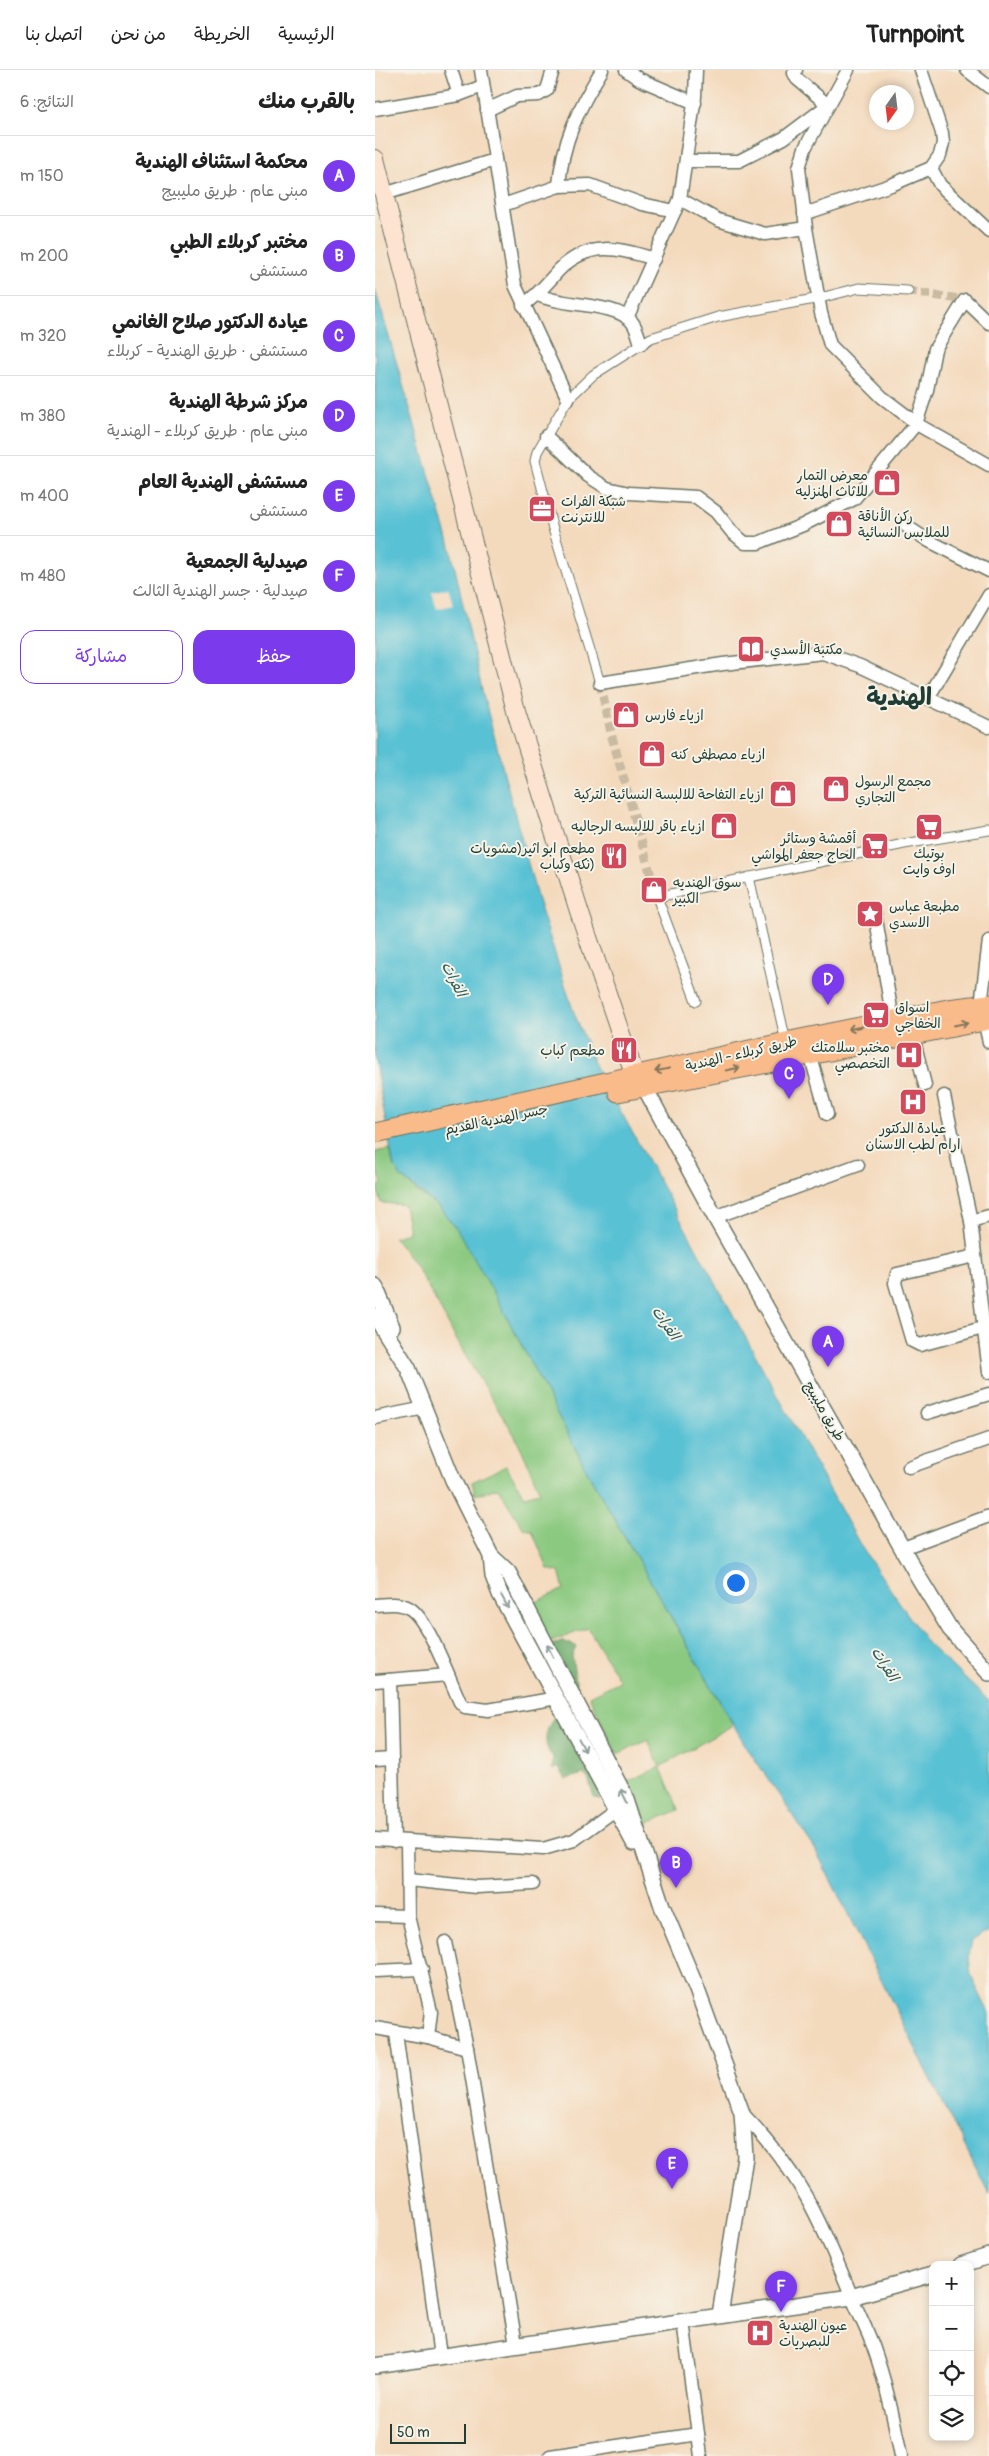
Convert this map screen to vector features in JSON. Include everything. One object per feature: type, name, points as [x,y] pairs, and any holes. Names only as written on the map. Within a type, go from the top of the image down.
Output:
[{"type":"main road","points":[[375,159],[516,711],[640,1082],[810,1054],[912,1033],[986,1012]]},
{"type":"main road","name":"طريق كربلاء - الهندية","points":[[614,1087],[640,1082],[786,1042],[893,1020],[986,1012]]},
{"type":"main road","name":"جسر الهندية القديم","points":[[375,1133],[614,1087]]},
{"type":"main road","name":"جسر الهندية القديم","points":[[375,1146],[614,1087]]},
{"type":"street","points":[[451,70],[459,95]]},
{"type":"street","points":[[481,70],[515,285],[568,398]]},
{"type":"street","points":[[487,110],[517,96],[539,94],[547,90],[553,70]]},
{"type":"street","points":[[559,186],[560,163],[569,132],[586,96],[602,70]]},
{"type":"street","points":[[626,70],[639,79],[695,103]]},
{"type":"street","points":[[627,318],[681,199],[695,103],[696,70]]},
{"type":"street","points":[[796,70],[794,74],[797,79],[828,105]]},
{"type":"street","points":[[848,70],[805,148],[799,168],[806,228],[820,298],[821,313],[830,345],[882,397],[917,424],[989,466]]},
{"type":"street","points":[[804,214],[891,185],[931,168],[937,161],[943,143],[921,70]]},
{"type":"street","points":[[967,70],[989,86]]},
{"type":"street","points":[[375,109],[459,95],[483,86]]},
{"type":"street","points":[[687,161],[739,161],[784,138],[828,105]]},
{"type":"street","points":[[384,194],[495,160]]},
{"type":"street","points":[[931,168],[940,185],[989,231]]},
{"type":"street","points":[[503,205],[559,186],[590,185],[642,204],[675,211]]},
{"type":"street","points":[[681,199],[718,220],[765,234],[806,228]]},
{"type":"street","points":[[523,304],[538,296],[561,268],[577,256],[585,253],[605,248],[615,248],[654,260]]},
{"type":"street","points":[[908,291],[859,288],[820,298],[718,317],[651,338],[593,375],[568,398],[546,436],[535,461],[551,522],[600,683],[713,665],[823,653],[861,666],[989,727]]},
{"type":"street","points":[[538,296],[567,304],[607,309],[627,318],[633,323],[641,344]]},
{"type":"street","points":[[546,436],[588,476],[607,488],[629,493],[696,497],[716,512],[732,532],[745,543],[758,543],[803,525],[854,500],[917,424],[935,348],[965,300],[989,323]]},
{"type":"street","points":[[906,526],[929,541],[989,570]]},
{"type":"street","points":[[928,698],[984,611],[989,595]]},
{"type":"street","points":[[696,1001],[679,960],[657,897],[904,844],[989,830]]},
{"type":"street","points":[[749,877],[786,1042]]},
{"type":"street","points":[[875,913],[893,1020]]},
{"type":"street","points":[[989,941],[986,1012],[989,1042]]},
{"type":"street","points":[[912,1033],[925,1085]]},
{"type":"street","points":[[810,1054],[827,1114]]},
{"type":"street","name":"طريق مليبيج","points":[[640,1082],[950,1629],[989,1673]]},
{"type":"street","points":[[944,1096],[971,1222],[983,1328],[987,1341],[989,1372]]},
{"type":"street","points":[[715,1217],[858,1165]]},
{"type":"street","points":[[971,1222],[989,1216]]},
{"type":"street","points":[[975,1256],[897,1274],[895,1283],[912,1341],[920,1345],[983,1328]]},
{"type":"street","points":[[375,1286],[404,1353],[408,1368],[453,1480],[491,1556],[508,1572],[627,1800],[662,1906],[696,1987],[742,2113],[745,2157],[720,2315]]},
{"type":"street","points":[[375,1316],[408,1368]]},
{"type":"street","points":[[927,1413],[989,1394]]},
{"type":"street","points":[[375,1418],[425,1408]]},
{"type":"street","points":[[909,1467],[989,1439]]},
{"type":"street","points":[[903,1548],[989,1516]]},
{"type":"street","points":[[491,1556],[493,1576],[500,1594],[615,1810],[652,1874]]},
{"type":"street","points":[[375,1605],[392,1604],[409,1608],[424,1624],[465,1708],[488,1710],[557,1698]]},
{"type":"street","points":[[375,1682],[448,1675]]},
{"type":"street","points":[[390,1680],[394,1841]]},
{"type":"street","points":[[375,1760],[392,1758]]},
{"type":"street","points":[[375,1839],[543,1848],[574,1840],[615,1810]]},
{"type":"street","points":[[407,1842],[409,1916],[431,2012],[427,2037]]},
{"type":"street","points":[[408,1880],[477,1887],[533,1884]]},
{"type":"street","points":[[375,1915],[409,1916]]},
{"type":"street","points":[[445,1942],[467,2048],[516,2345]]},
{"type":"street","points":[[375,1971],[421,1970]]},
{"type":"street","points":[[375,2028],[427,2037],[467,2048]]},
{"type":"street","points":[[396,2033],[440,2356]]},
{"type":"street","points":[[742,2113],[778,2152],[807,2196],[820,2220],[872,2344],[883,2376],[901,2456]]},
{"type":"street","points":[[973,2261],[989,2256]]},
{"type":"street","points":[[375,2366],[851,2297],[927,2275]]},
{"type":"street","points":[[683,2321],[701,2456]]},
{"type":"street","points":[[550,2456],[698,2434]]},
{"type":"green space","points":[[390,1149],[393,1163],[401,1177],[438,1206],[457,1229],[497,1298],[588,1473],[733,1725],[660,1767],[648,1740],[617,1754],[589,1696],[620,1681],[588,1628],[543,1645],[523,1608],[564,1589],[559,1572],[548,1569],[532,1531],[523,1528],[498,1488],[475,1495],[472,1482],[506,1466],[524,1496],[540,1492],[514,1434],[467,1358],[414,1263],[394,1237],[409,1233],[404,1205],[382,1203],[377,1189],[382,1183],[375,1165],[375,1152]]},
{"type":"green space","points":[[562,1642],[571,1643],[576,1647],[572,1656],[579,1702],[595,1715],[618,1761],[614,1773],[618,1803],[594,1798],[588,1778],[583,1774],[566,1779],[558,1767],[552,1770],[553,1757],[547,1748],[546,1738],[554,1718],[547,1703],[544,1650],[546,1647]]},
{"type":"green space","points":[[660,1767],[679,1810],[646,1824],[627,1782]]},
{"type":"water","name":"الفرات","points":[[375,289],[450,546],[483,694],[537,897],[573,1010],[594,1063],[862,1548],[928,1644],[989,1701],[989,1933],[983,1934],[972,1941],[969,1955],[971,1976],[989,2013],[989,2194],[815,1849],[744,1743],[588,1473],[497,1298],[457,1229],[438,1206],[401,1177],[393,1163],[375,1061]]},
{"type":"pier","points":[[448,588],[453,605],[437,609],[432,592]]},
{"type":"tunnel","points":[[908,291],[965,300]]},
{"type":"tunnel","points":[[600,683],[612,737],[657,897]]},
{"type":"place","name":"معرض التمار للاثاث المنزليه","points":[[887,483]]},
{"type":"place","name":"شبكة الفرات للانترنت","points":[[542,509]]},
{"type":"place","name":"ركن الأناقة للملابس النسائية","points":[[839,524]]},
{"type":"place","name":"مكتبة الأسدي","points":[[751,649]]},
{"type":"place","name":"ازياء فارس","points":[[626,715]]},
{"type":"place","name":"ازياء مصطفى كنه","points":[[652,754]]},
{"type":"place","name":"مجمع الرسول التجاري","points":[[836,789]]},
{"type":"place","name":"ازياء التفاحة للالبسة النسائية التركية","points":[[783,794]]},
{"type":"place","name":"ازياء باقر للالبسه الرجاليه","points":[[724,826]]},
{"type":"place","name":"بوتيك اوف وايت","points":[[929,827]]},
{"type":"place","name":"أقمشة وستائر الحاج جعفر المواشي","points":[[875,846]]},
{"type":"place","name":"مطعم ابو اثير(مشويات تكه وكباب)","points":[[614,856]]},
{"type":"place","name":"سوق الهنديه الكبير","points":[[654,890]]},
{"type":"place","name":"مطبعة عباس الاسدي","points":[[870,914]]},
{"type":"place","name":"مركز شرطة الهندية","points":[[828,1005]]},
{"type":"place","name":"اسواق الخفاجي","points":[[876,1015]]},
{"type":"place","name":"مطعم كباب","points":[[624,1050]]},
{"type":"place","name":"مختبر سلامتك التخصصي","points":[[909,1055]]},
{"type":"place","name":"عياده الدكتور صلاح الغانمي","points":[[789,1099]]},
{"type":"place","name":"عيادة الدكتور ارام لطب الاسنان","points":[[913,1102]]},
{"type":"place","name":"محكمة استئناف الهندية","points":[[828,1367]]},
{"type":"place","name":"مختبر كربلاء الطبي","points":[[676,1888]]},
{"type":"place","name":"مستشفى الهندية العام","points":[[672,2189]]},
{"type":"place","name":"صيدلية الجمعية","points":[[781,2312]]},
{"type":"place","name":"عيون الهندية للبصريات","points":[[760,2333]]},
{"type":"district","name":"الهندية","points":[[899,697]]}]
